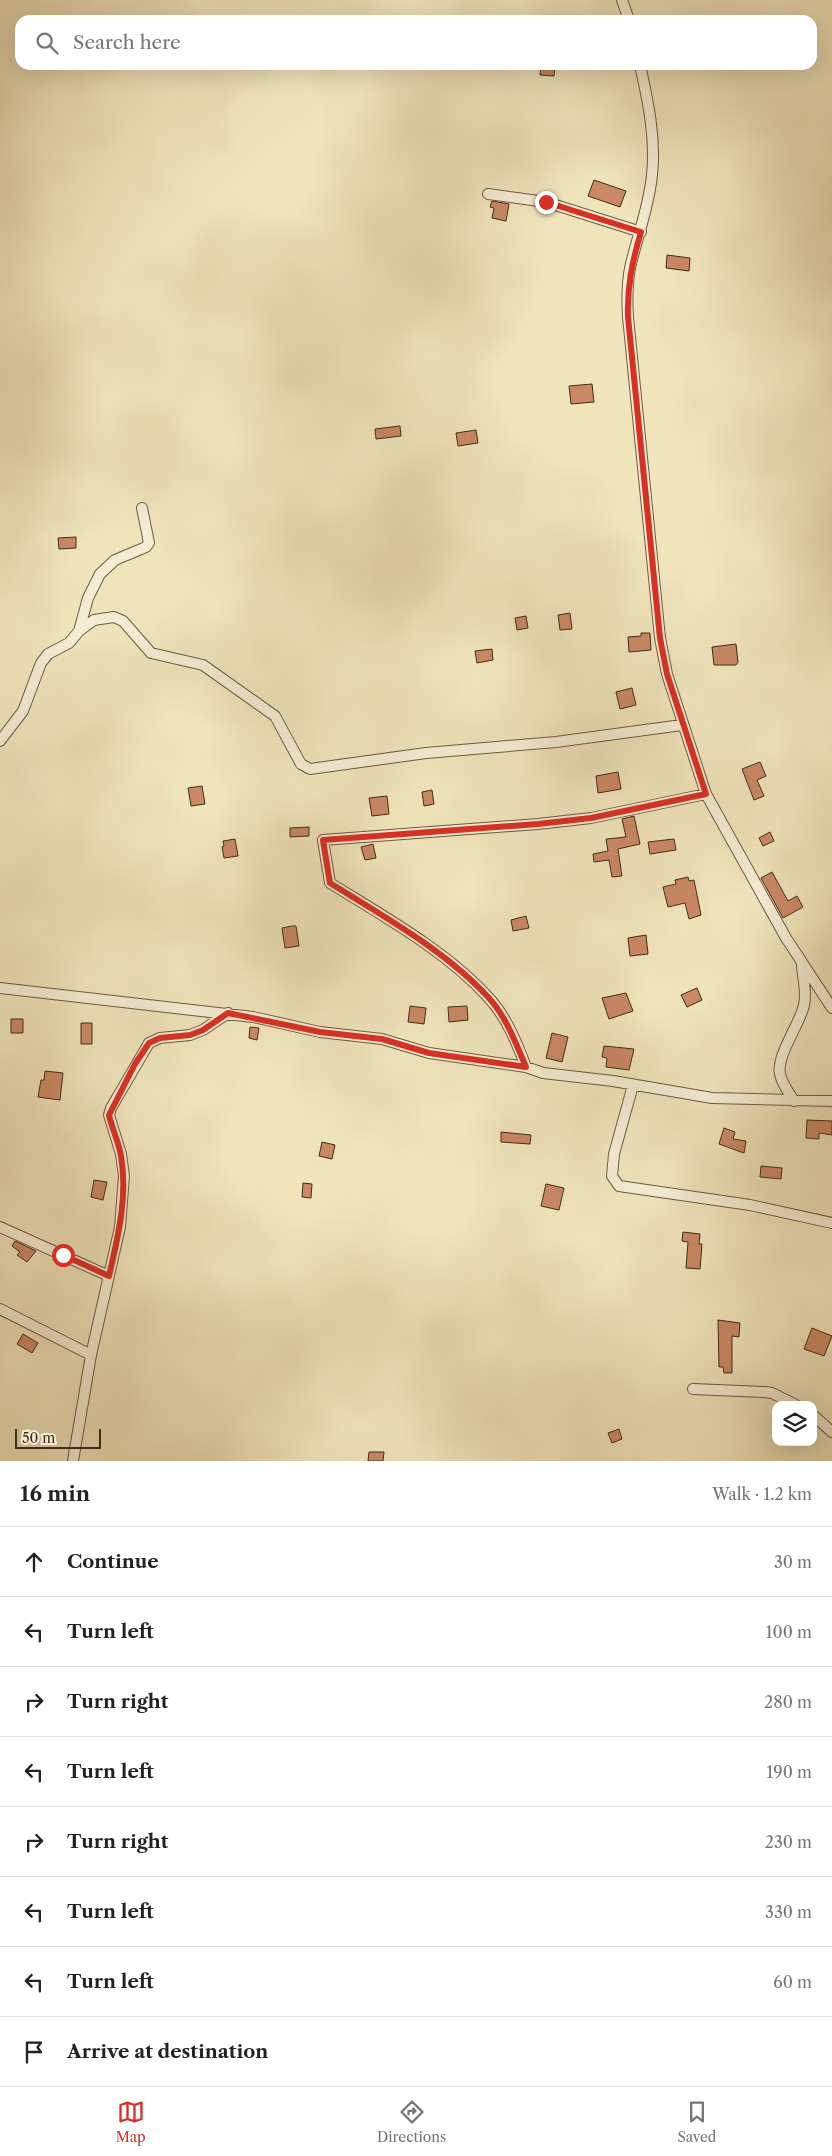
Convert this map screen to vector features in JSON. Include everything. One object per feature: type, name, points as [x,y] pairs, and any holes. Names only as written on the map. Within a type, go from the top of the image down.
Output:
[{"type":"street","points":[[622,0],[627,15]]},
{"type":"street","points":[[641,70],[653,134],[652,175],[641,232],[630,267],[627,289],[628,326],[660,638],[667,674],[706,794],[802,964],[832,1008]]},
{"type":"street","points":[[488,194],[546,202],[641,232]]},
{"type":"street","points":[[79,631],[88,598],[106,566],[115,560],[146,547],[149,543],[142,508]]},
{"type":"street","points":[[0,741],[23,711],[41,662],[48,654],[70,643],[79,631],[94,620],[114,618],[123,621],[151,653],[204,665],[275,716],[301,764],[310,769],[426,753],[556,742],[682,725]]},
{"type":"street","points":[[526,1067],[512,1033],[489,997],[431,947],[330,883],[323,840],[582,819],[706,794]]},
{"type":"street","points":[[794,1101],[779,1071],[782,1056],[802,1016],[805,1003],[806,994],[802,964]]},
{"type":"street","points":[[0,988],[228,1013],[320,1032],[382,1039],[429,1053],[526,1067],[543,1074],[633,1085],[712,1098],[832,1101]]},
{"type":"street","points":[[73,1461],[91,1355],[120,1227],[124,1176],[121,1154],[109,1115],[111,1108],[149,1043],[160,1038],[190,1035],[208,1027],[228,1013]]},
{"type":"street","points":[[633,1085],[614,1154],[612,1176],[619,1186],[750,1205],[832,1223]]},
{"type":"street","points":[[0,1227],[109,1276]]},
{"type":"street","points":[[0,1309],[91,1355]]},
{"type":"street","points":[[693,1389],[765,1392],[772,1393],[788,1401]]},
{"type":"street","points":[[817,1419],[832,1432]]},
{"type":"building","points":[[540,70],[555,70],[554,76],[540,75]]},
{"type":"building","points":[[594,180],[626,191],[620,207],[588,196]]},
{"type":"building","points":[[492,201],[509,204],[506,221],[492,218],[494,208],[490,207]]},
{"type":"building","points":[[667,255],[690,258],[689,271],[666,268]]},
{"type":"building","points":[[592,384],[594,402],[571,404],[569,386]]},
{"type":"building","points":[[400,426],[401,436],[376,439],[375,429]]},
{"type":"building","points":[[476,430],[478,443],[458,446],[456,433]]},
{"type":"building","points":[[76,537],[76,548],[59,549],[58,538]]},
{"type":"building","points":[[570,613],[572,629],[560,630],[558,615]]},
{"type":"building","points":[[526,616],[528,628],[517,630],[515,618]]},
{"type":"building","points":[[641,633],[650,633],[651,650],[629,652],[628,637],[641,636]]},
{"type":"building","points":[[736,644],[738,662],[736,665],[714,665],[712,647]]},
{"type":"building","points":[[492,649],[493,660],[477,663],[475,651]]},
{"type":"building","points":[[632,688],[636,705],[620,709],[616,692]]},
{"type":"building","points":[[760,762],[766,776],[757,780],[764,796],[754,800],[742,769]]},
{"type":"building","points":[[618,772],[621,789],[598,793],[596,776]]},
{"type":"building","points":[[202,786],[205,804],[191,806],[188,788]]},
{"type":"building","points":[[432,790],[434,804],[424,806],[422,792]]},
{"type":"building","points":[[387,796],[389,814],[372,816],[369,798]]},
{"type":"building","points":[[634,816],[640,844],[618,849],[622,876],[612,877],[609,860],[594,862],[593,854],[608,851],[606,839],[626,837],[622,819]]},
{"type":"building","points":[[309,827],[309,836],[290,837],[290,828]]},
{"type":"building","points":[[770,832],[774,841],[763,846],[759,838]]},
{"type":"building","points":[[235,839],[238,856],[224,858],[223,841]]},
{"type":"building","points":[[674,839],[676,850],[650,854],[648,842]]},
{"type":"building","points":[[373,844],[376,858],[365,860],[361,847]]},
{"type":"building","points":[[772,872],[788,901],[797,896],[803,907],[783,918],[761,878]]},
{"type":"building","points":[[688,877],[689,881],[694,880],[701,915],[689,919],[685,903],[668,907],[663,887],[676,884],[675,880]]},
{"type":"building","points":[[526,916],[529,928],[513,931],[511,920]]},
{"type":"building","points":[[296,926],[299,946],[285,948],[282,928]]},
{"type":"building","points":[[646,935],[648,954],[630,956],[628,938]]},
{"type":"building","points":[[697,988],[702,1000],[687,1007],[681,995]]},
{"type":"building","points":[[626,993],[633,1011],[609,1019],[602,998]]},
{"type":"building","points":[[410,1006],[426,1008],[424,1024],[408,1022]]},
{"type":"building","points":[[467,1006],[468,1020],[449,1022],[448,1007]]},
{"type":"building","points":[[11,1019],[23,1019],[23,1033],[11,1033]]},
{"type":"building","points":[[81,1023],[92,1023],[92,1044],[81,1044]]},
{"type":"building","points":[[250,1027],[259,1028],[257,1040],[249,1038]]},
{"type":"building","points":[[552,1033],[568,1037],[562,1062],[546,1058]]},
{"type":"building","points":[[604,1046],[634,1049],[629,1070],[606,1067],[607,1058],[602,1057]]},
{"type":"building","points":[[45,1071],[63,1073],[60,1100],[38,1097],[41,1080],[44,1080]]},
{"type":"building","points":[[807,1120],[832,1121],[832,1135],[819,1133],[819,1139],[806,1138]]},
{"type":"building","points":[[724,1128],[735,1132],[733,1139],[746,1141],[744,1153],[719,1144]]},
{"type":"building","points":[[501,1132],[531,1135],[530,1144],[501,1142]]},
{"type":"building","points":[[322,1142],[335,1145],[332,1159],[319,1156]]},
{"type":"building","points":[[761,1166],[782,1168],[781,1179],[760,1177]]},
{"type":"building","points":[[94,1180],[107,1182],[103,1200],[91,1197]]},
{"type":"building","points":[[303,1183],[312,1184],[311,1198],[302,1197]]},
{"type":"building","points":[[546,1184],[564,1188],[559,1210],[541,1206]]},
{"type":"building","points":[[683,1232],[700,1234],[699,1244],[702,1244],[700,1269],[686,1268],[688,1242],[682,1241]]},
{"type":"building","points":[[15,1241],[36,1251],[27,1262],[17,1255],[20,1252],[12,1246]]},
{"type":"building","points":[[718,1320],[740,1323],[739,1337],[732,1336],[732,1373],[724,1373],[723,1367],[719,1367]]},
{"type":"building","points":[[812,1328],[832,1336],[824,1356],[804,1349]]},
{"type":"building","points":[[23,1334],[38,1343],[32,1353],[17,1344]]},
{"type":"building","points":[[619,1429],[622,1439],[612,1443],[608,1433]]},
{"type":"building","points":[[369,1452],[384,1452],[383,1461],[368,1461]]},
{"type":"route","points":[[63,1255],[109,1276],[120,1227],[124,1176],[121,1154],[109,1115],[135,1064],[149,1043],[160,1038],[180,1038],[190,1035],[203,1030],[228,1013],[280,1022],[320,1032],[382,1039],[429,1053],[526,1067],[512,1033],[489,997],[431,947],[330,883],[323,840],[538,824],[591,818],[706,794],[682,725],[667,674],[660,638],[628,317],[627,289],[630,267],[641,232],[546,202]]}]
